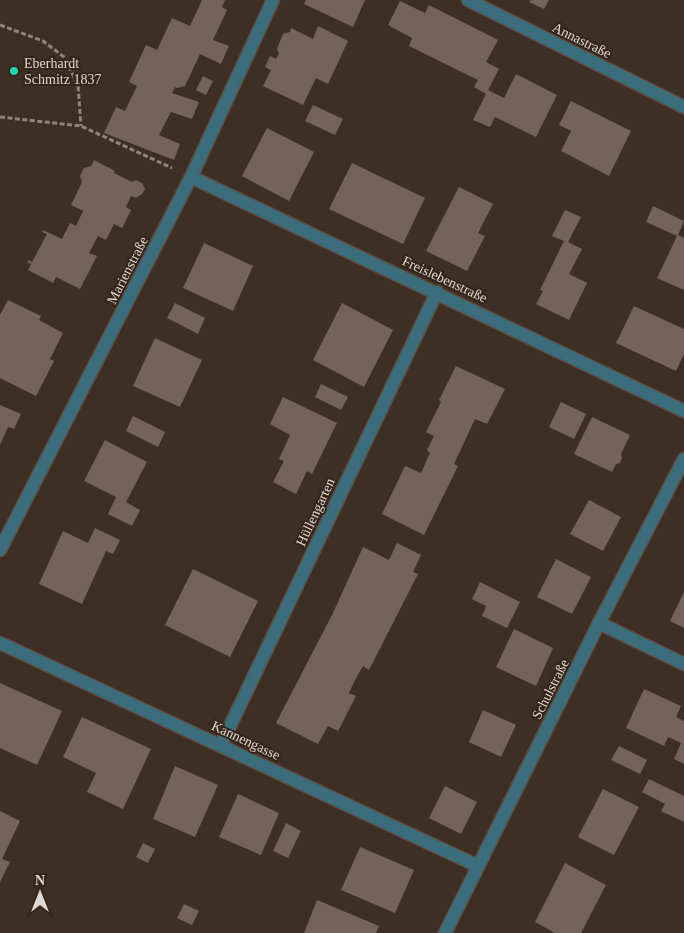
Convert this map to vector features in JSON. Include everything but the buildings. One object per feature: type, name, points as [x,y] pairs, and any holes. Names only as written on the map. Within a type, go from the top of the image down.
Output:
[{"type":"street","name":"Marienstraße","points":[[0,550],[191,177],[273,0]]},
{"type":"street","name":"Annastraße","points":[[468,0],[684,107]]},
{"type":"street","name":"Freislebenstraße","points":[[191,177],[437,292],[684,411]]},
{"type":"street","name":"Hüllengarten","points":[[221,745],[437,292]]},
{"type":"street","name":"Schulstraße","points":[[445,933],[684,459]]},
{"type":"street","points":[[600,623],[684,664]]},
{"type":"street","name":"Kannengasse","points":[[0,642],[478,866]]},
{"type":"path","points":[[0,25],[43,41],[64,57],[78,85],[81,126]]},
{"type":"path","points":[[0,117],[81,126],[191,177]]},
{"type":"place","name":"Eberhardt Schmitz 1837","points":[[14,71]]}]
